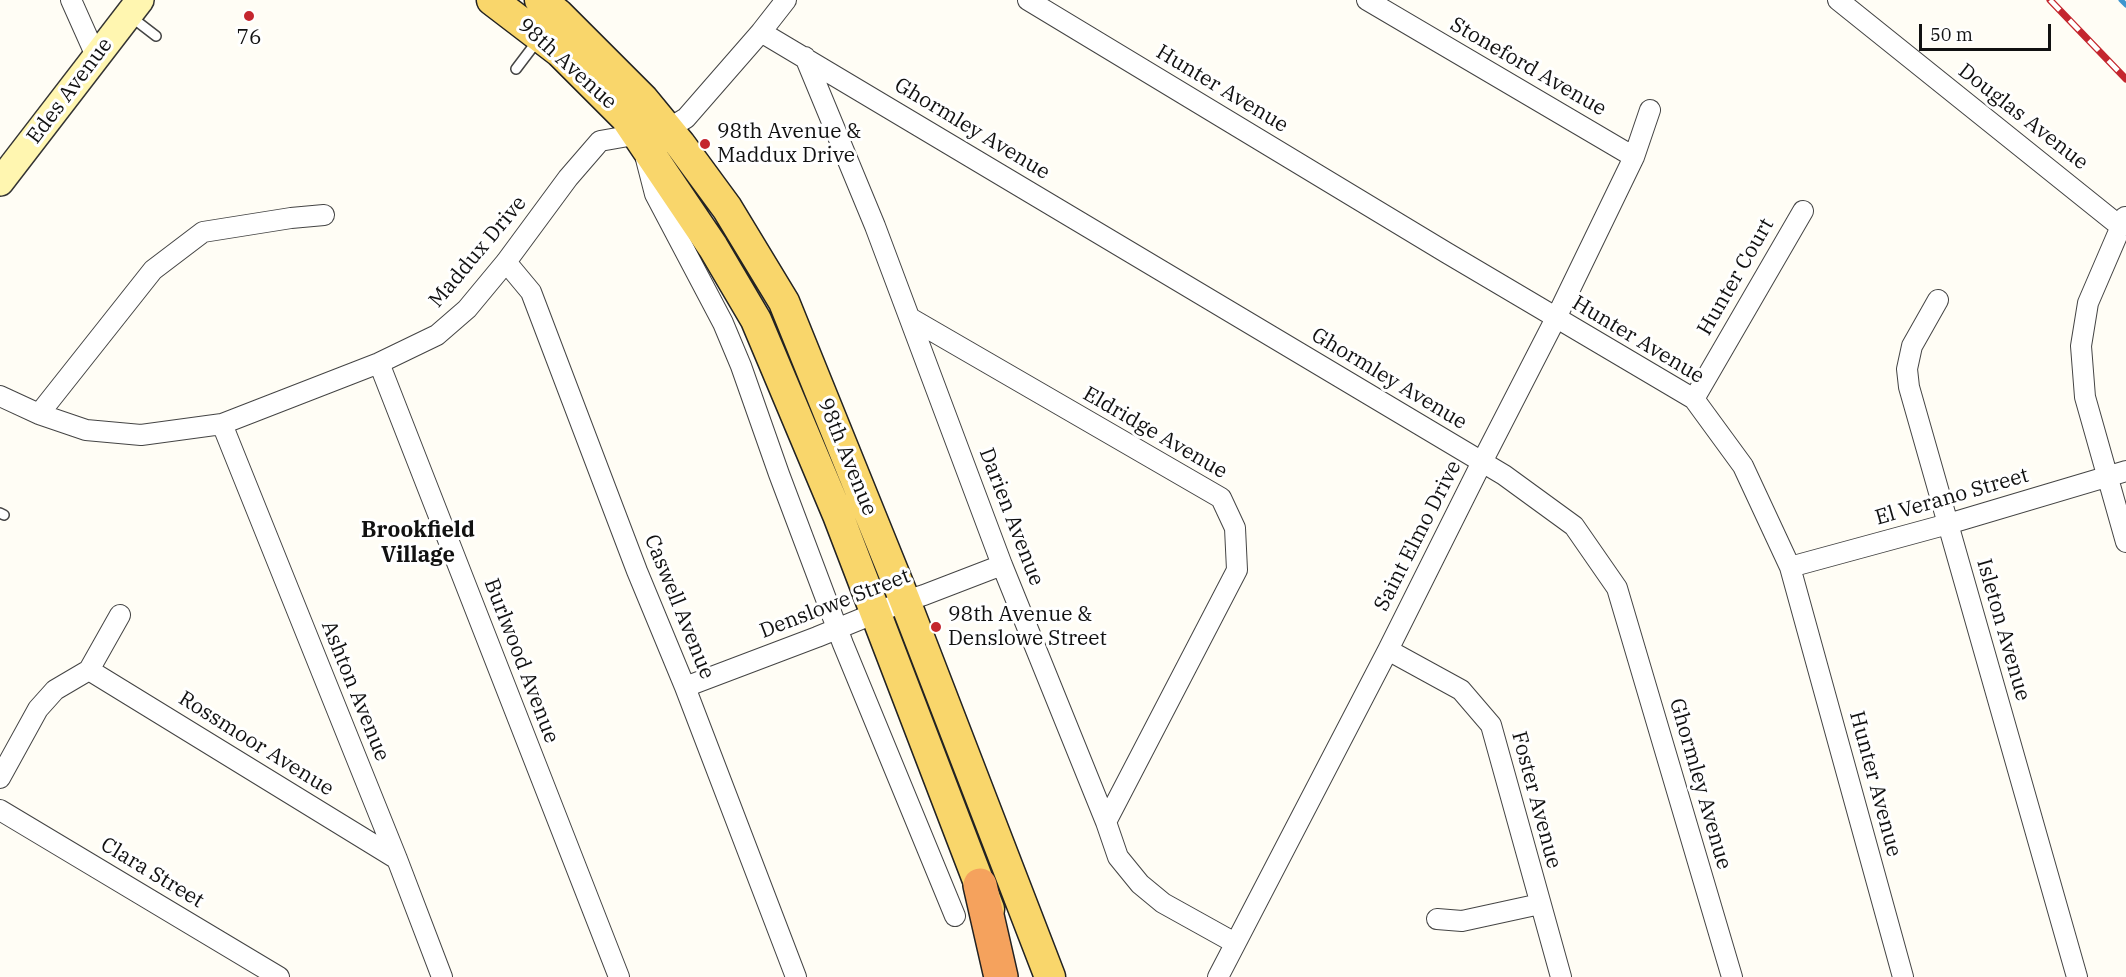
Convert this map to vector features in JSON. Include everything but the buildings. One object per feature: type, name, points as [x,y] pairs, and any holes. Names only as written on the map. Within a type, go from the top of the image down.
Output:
[{"type":"highway","points":[[980,885],[1001,977]]},
{"type":"main road","name":"98th Avenue","points":[[492,0],[552,13],[643,99],[728,208],[784,302],[905,601],[1050,977]]},
{"type":"main road","name":"98th Avenue","points":[[552,13],[560,52],[626,118],[638,134],[713,247],[756,320],[829,494],[1015,977]]},
{"type":"street","points":[[71,0],[96,56]]},
{"type":"street","name":"Maddux Drive","points":[[0,396],[39,414],[86,430],[141,435],[222,424],[379,363],[437,335],[467,309],[506,262],[568,178],[600,141],[668,129],[686,118],[786,0]]},
{"type":"street","name":"Hunter Avenue","points":[[1028,0],[1694,399],[1743,466],[1790,567],[1903,977]]},
{"type":"street","name":"Stoneford Avenue","points":[[1368,0],[1634,157]]},
{"type":"street","name":"Douglas Avenue","points":[[1838,0],[2124,221]]},
{"type":"street","name":"Edes Avenue","points":[[0,182],[134,7]]},
{"type":"street","name":"Ghormley Avenue","points":[[761,32],[1504,475],[1575,526],[1617,588],[1732,977]]},
{"type":"street","name":"Darien Avenue","points":[[805,57],[910,318],[1002,565],[1118,857],[1140,884],[1163,903],[1235,944]]},
{"type":"street","name":"Saint Elmo Drive","points":[[1218,977],[1388,650],[1556,318],[1634,157],[1650,110]]},
{"type":"street","name":"98th Avenue","points":[[638,134],[655,194],[723,322],[741,366],[837,628],[955,916]]},
{"type":"street","name":"Hunter Court","points":[[1694,399],[1803,211]]},
{"type":"street","points":[[39,414],[153,270],[203,232],[324,215]]},
{"type":"street","points":[[2124,221],[2088,303],[2081,346],[2085,397],[2126,542]]},
{"type":"street","name":"Caswell Avenue","points":[[506,262],[531,292],[637,572],[685,687],[796,977]]},
{"type":"street","name":"Isleton Avenue","points":[[1938,300],[1912,345],[1907,369],[1909,387],[2077,977]]},
{"type":"street","name":"Eldridge Avenue","points":[[910,318],[1221,498],[1235,528],[1237,570],[1106,822]]},
{"type":"street","name":"Burlwood Avenue","points":[[379,363],[619,977]]},
{"type":"street","name":"Ashton Avenue","points":[[222,424],[397,858],[442,977]]},
{"type":"street","name":"El Verano Street","points":[[1790,567],[1948,524],[2126,471]]},
{"type":"street","name":"Denslowe Street","points":[[685,687],[1002,565]]},
{"type":"street","points":[[0,778],[38,710],[55,690],[89,670],[120,615]]},
{"type":"street","name":"Foster Avenue","points":[[1388,650],[1461,690],[1491,725],[1561,977]]},
{"type":"street","name":"Rossmoor Avenue","points":[[89,670],[397,858]]},
{"type":"street","name":"Clara Street","points":[[0,810],[279,977]]},
{"type":"street","points":[[1437,919],[1462,921],[1540,904]]},
{"type":"lane","points":[[134,7],[156,36]]},
{"type":"lane","points":[[516,69],[552,13]]},
{"type":"waterway","points":[[2121,0],[2126,5]]},
{"type":"railway","points":[[2050,0],[2126,79]]},
{"type":"place","name":"76","points":[[249,16]]},
{"type":"place","name":"98th Avenue & Maddux Drive","points":[[705,144]]},
{"type":"place","name":"98th Avenue & Denslowe Street","points":[[936,627]]},
{"type":"district","name":"Brookfield Village","points":[[418,544]]}]
